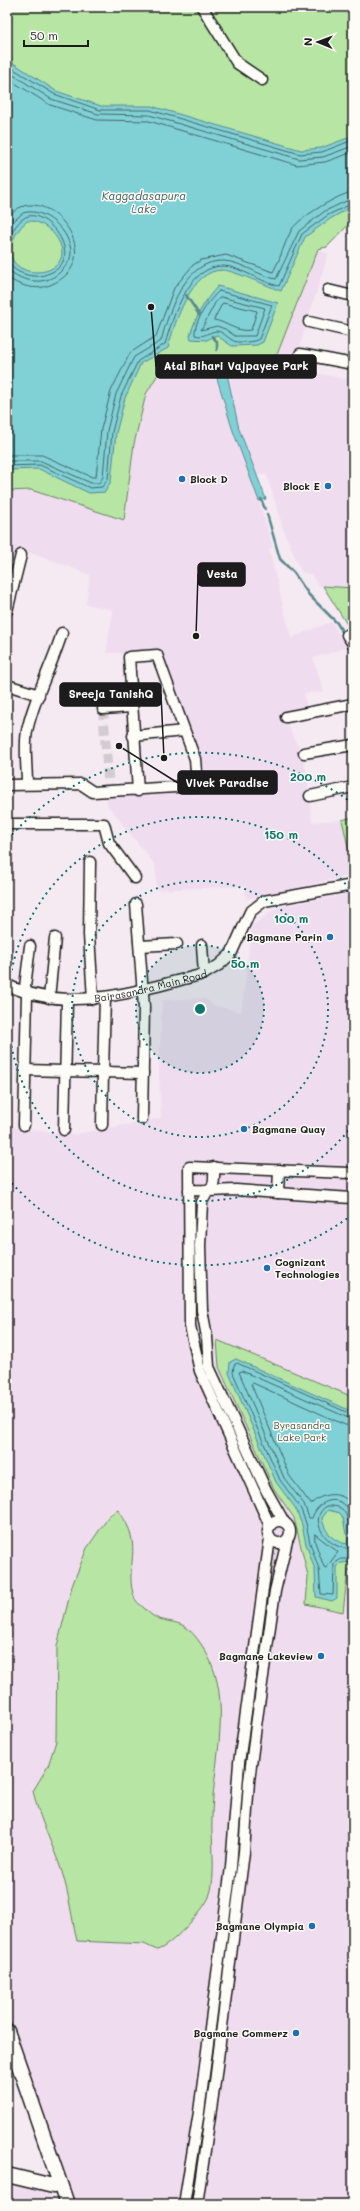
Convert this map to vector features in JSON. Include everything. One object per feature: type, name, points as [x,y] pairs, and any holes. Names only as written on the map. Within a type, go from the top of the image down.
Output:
[{"type":"street","points":[[202,7],[237,63],[262,80]]},
{"type":"street","points":[[328,290],[353,296]]},
{"type":"street","points":[[309,322],[353,332]]},
{"type":"street","points":[[300,354],[353,364]]},
{"type":"street","points":[[7,611],[21,555]]},
{"type":"street","points":[[27,784],[27,732],[62,633]]},
{"type":"street","points":[[347,635],[353,644]]},
{"type":"street","points":[[7,784],[81,784],[93,792],[125,787],[192,786],[197,783],[195,759],[157,655],[129,657],[133,736],[125,787]]},
{"type":"street","points":[[7,685],[39,695]]},
{"type":"street","points":[[286,717],[353,704]]},
{"type":"street","points":[[103,709],[131,708]]},
{"type":"street","points":[[133,736],[184,731]]},
{"type":"street","points":[[304,753],[353,745]]},
{"type":"street","points":[[310,796],[353,787]]},
{"type":"street","points":[[7,824],[104,824],[109,843],[136,878]]},
{"type":"street","points":[[90,862],[88,935],[93,999]]},
{"type":"street","name":"Bairasandra Main Road","points":[[7,985],[27,994],[49,998],[67,1000],[93,999],[105,998],[204,974],[219,965],[231,954],[250,912],[264,901],[353,884]]},
{"type":"street","points":[[136,904],[144,989],[142,1119]]},
{"type":"street","points":[[49,998],[55,938]]},
{"type":"street","points":[[140,946],[177,944]]},
{"type":"street","points":[[202,945],[204,974]]},
{"type":"street","points":[[24,1125],[27,994],[25,987],[30,946]]},
{"type":"street","points":[[102,1125],[105,998]]},
{"type":"street","points":[[64,1130],[67,1000]]},
{"type":"street","points":[[25,1070],[143,1073]]},
{"type":"street","points":[[270,1526],[200,1371],[190,1326],[189,1167],[348,1173]]},
{"type":"street","points":[[197,2204],[216,2082],[244,1852],[248,1781],[275,1591],[290,1530],[266,1490],[209,1366],[207,1337],[202,1310],[200,1246],[202,1202],[208,1191],[213,1188],[215,1181],[214,1167]]},
{"type":"street","points":[[278,1193],[279,1170]]},
{"type":"street","points":[[189,1190],[278,1193],[351,1198]]},
{"type":"street","points":[[184,2204],[199,2112],[231,1867],[239,1763],[270,1538],[268,1532],[270,1526],[275,1522],[284,1522]]},
{"type":"street","points":[[270,1538],[280,1544],[287,1540]]},
{"type":"street","points":[[7,2031],[56,2185],[59,2204]]},
{"type":"street","points":[[7,2058],[56,2185],[66,2204]]},
{"type":"street","points":[[7,2175],[56,2185]]},
{"type":"shaded area","points":[[318,249],[328,254],[293,368],[353,381],[353,588],[319,586],[311,574],[302,573],[285,534],[266,473],[251,477],[273,547],[269,549],[291,638],[331,622],[348,647],[313,658],[324,692],[304,693],[307,710],[282,714],[299,748],[306,769],[312,822],[342,820],[353,875],[246,899],[245,886],[157,890],[155,865],[107,804],[107,795],[206,787],[157,654],[106,653],[113,610],[86,604],[90,575],[44,557],[20,550],[7,601],[7,491],[31,490],[124,519],[134,444],[146,393],[163,366],[273,365]]},
{"type":"shaded area","points":[[353,893],[353,1397],[217,1340],[219,1367],[274,1489],[294,1518],[308,1576],[306,1604],[348,1570],[353,1570],[353,2204],[74,2204],[69,2198],[7,2020],[7,1126],[71,1135],[161,1118],[159,1073],[162,1000],[205,998],[213,1005],[241,1012],[252,926],[278,907]]},
{"type":"shaded area","points":[[7,2179],[47,2189],[52,2204],[7,2204]]},
{"type":"green space","points":[[7,7],[353,7],[353,220],[327,247],[318,249],[273,365],[163,366],[146,394],[134,444],[124,520],[31,490],[7,491]]},
{"type":"green space","points":[[323,586],[353,588],[353,634]]},
{"type":"green space","points":[[353,817],[353,869],[342,820]]},
{"type":"green space","name":"Byrasandra Lake Park","points":[[217,1340],[353,1397],[353,1570],[348,1570],[343,1612],[306,1604],[308,1576],[294,1518],[274,1489],[219,1367]]},
{"type":"green space","points":[[118,1510],[127,1523],[131,1535],[133,1546],[131,1577],[135,1599],[149,1613],[159,1619],[184,1626],[193,1634],[205,1650],[212,1665],[220,1702],[219,1741],[213,1800],[213,1879],[209,1897],[194,1919],[169,1943],[157,1950],[144,1944],[77,1941],[69,1898],[62,1872],[39,1812],[33,1791],[48,1766],[56,1741],[57,1646],[72,1586],[87,1548],[110,1515]]},
{"type":"water","name":"Kaggadasapura Lake","points":[[7,59],[56,91],[101,106],[151,106],[301,150],[321,148],[353,136],[353,206],[330,219],[305,237],[281,291],[223,270],[212,272],[202,278],[193,287],[180,312],[168,348],[141,363],[125,398],[116,433],[111,481],[105,492],[89,493],[39,469],[7,470]],"holes":[[[27,221],[33,221],[50,230],[59,241],[61,247],[61,259],[58,264],[53,268],[42,272],[25,270],[17,266],[11,254],[11,247],[17,233]]]},
{"type":"water","points":[[218,286],[278,303],[263,342],[257,345],[232,346],[216,335],[207,340],[191,339],[190,336],[192,329],[198,316],[209,297]]},
{"type":"water","points":[[213,365],[225,365],[239,429],[266,499],[259,501],[232,428]]},
{"type":"water","name":"Byrasandra Lake Park","points":[[236,1359],[353,1412],[353,1562],[341,1563],[337,1567],[337,1598],[332,1601],[316,1597],[315,1570],[306,1544],[302,1525],[296,1509],[276,1482],[229,1373],[230,1362]],"holes":[[[328,1510],[340,1513],[343,1518],[346,1534],[348,1536],[347,1544],[333,1538],[323,1523],[322,1518]]]},
{"type":"waterway","points":[[186,295],[200,316]]},
{"type":"waterway","points":[[212,336],[217,342],[217,350]]},
{"type":"waterway","points":[[217,359],[218,367]]},
{"type":"waterway","points":[[261,499],[265,509]]},
{"type":"waterway","points":[[267,514],[280,559],[294,573],[309,595],[337,623],[344,635]]},
{"type":"tunnel","points":[[103,709],[109,790]]},
{"type":"place","name":"Atal Bihari Vajpayee Park","points":[[151,307]]},
{"type":"place","name":"Block D","points":[[182,479]]},
{"type":"place","name":"Block E","points":[[328,486]]},
{"type":"place","name":"Vesta","points":[[196,636]]},
{"type":"place","name":"Vivek Paradise","points":[[119,746]]},
{"type":"place","name":"Sreeja TanishQ","points":[[164,758]]},
{"type":"place","name":"Bagmane Parin","points":[[330,937]]},
{"type":"place","name":"Bagmane Quay","points":[[244,1129]]},
{"type":"place","name":"Cognizant Technologies","points":[[267,1268]]},
{"type":"place","name":"Bagmane Lakeview","points":[[321,1656]]},
{"type":"place","name":"Bagmane Olympia","points":[[312,1926]]},
{"type":"place","name":"Bagmane Commerz","points":[[296,2033]]}]
